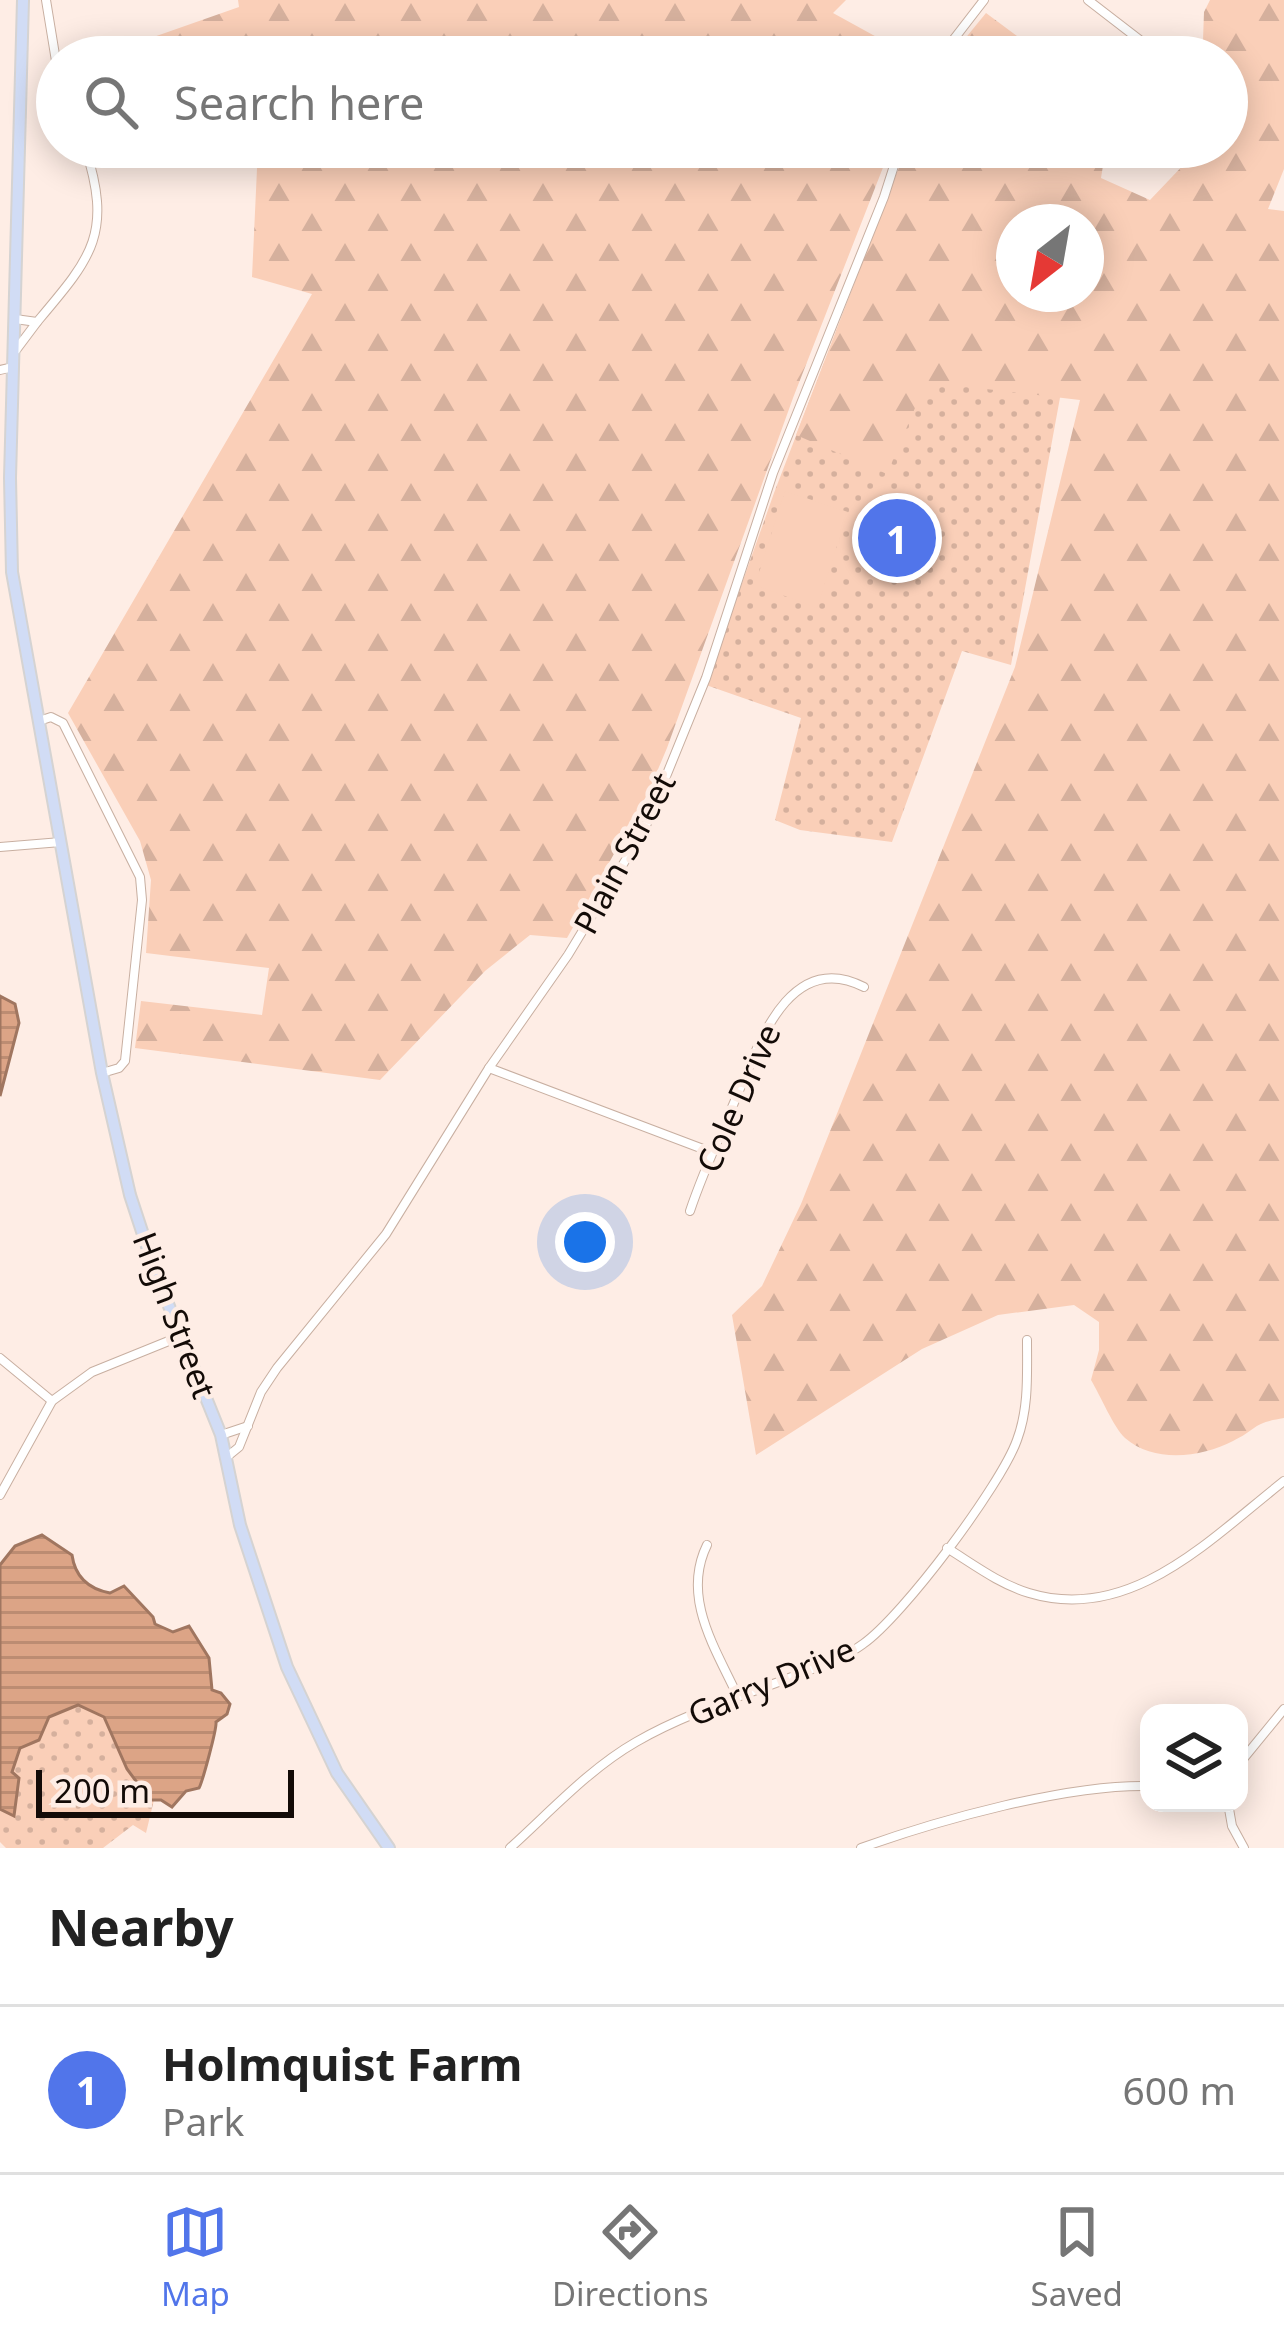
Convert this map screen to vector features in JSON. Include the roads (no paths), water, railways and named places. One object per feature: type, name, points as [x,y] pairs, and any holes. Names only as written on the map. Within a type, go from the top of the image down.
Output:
[{"type":"main road","name":"High Street","points":[[23,0],[14,352],[6,368],[12,572],[102,1073],[130,1195],[228,1456],[241,1525],[287,1667],[331,1761],[389,1848]]},
{"type":"street","points":[[46,0],[52,36]]},
{"type":"street","points":[[956,36],[984,0]]},
{"type":"street","points":[[1088,0],[1135,36]]},
{"type":"street","points":[[14,352],[77,274],[94,244],[98,204],[90,168]]},
{"type":"street","name":"Plain Street","points":[[228,1456],[239,1447],[261,1392],[277,1368],[386,1234],[489,1068],[568,955],[652,814],[706,678],[784,444],[893,168]]},
{"type":"street","points":[[15,319],[37,322]]},
{"type":"street","points":[[39,721],[51,717],[63,723],[140,877],[142,900],[125,1061],[102,1073]]},
{"type":"street","points":[[0,847],[62,842]]},
{"type":"street","name":"Cole Drive","points":[[690,1210],[758,1042],[780,1007],[824,980],[845,978],[864,987]]},
{"type":"street","points":[[489,1068],[711,1152]]},
{"type":"street","points":[[0,1495],[52,1401],[92,1372],[183,1335]]},
{"type":"street","name":"Garry Drive","points":[[510,1848],[631,1744],[863,1644],[896,1612],[992,1489],[1017,1442],[1027,1394],[1027,1340]]},
{"type":"street","points":[[0,1358],[52,1401]]},
{"type":"street","points":[[221,1435],[250,1425]]},
{"type":"street","points":[[947,1548],[1028,1593],[1057,1598],[1103,1596],[1162,1575],[1284,1481]]},
{"type":"street","points":[[707,1545],[698,1567],[698,1600],[738,1697]]},
{"type":"street","points":[[1248,1753],[1284,1709]]},
{"type":"street","points":[[861,1848],[939,1823],[1040,1800],[1140,1786]]},
{"type":"street","points":[[1230,1812],[1244,1848]]},
{"type":"place","name":"Holmquist Farm","points":[[897,538]]}]
